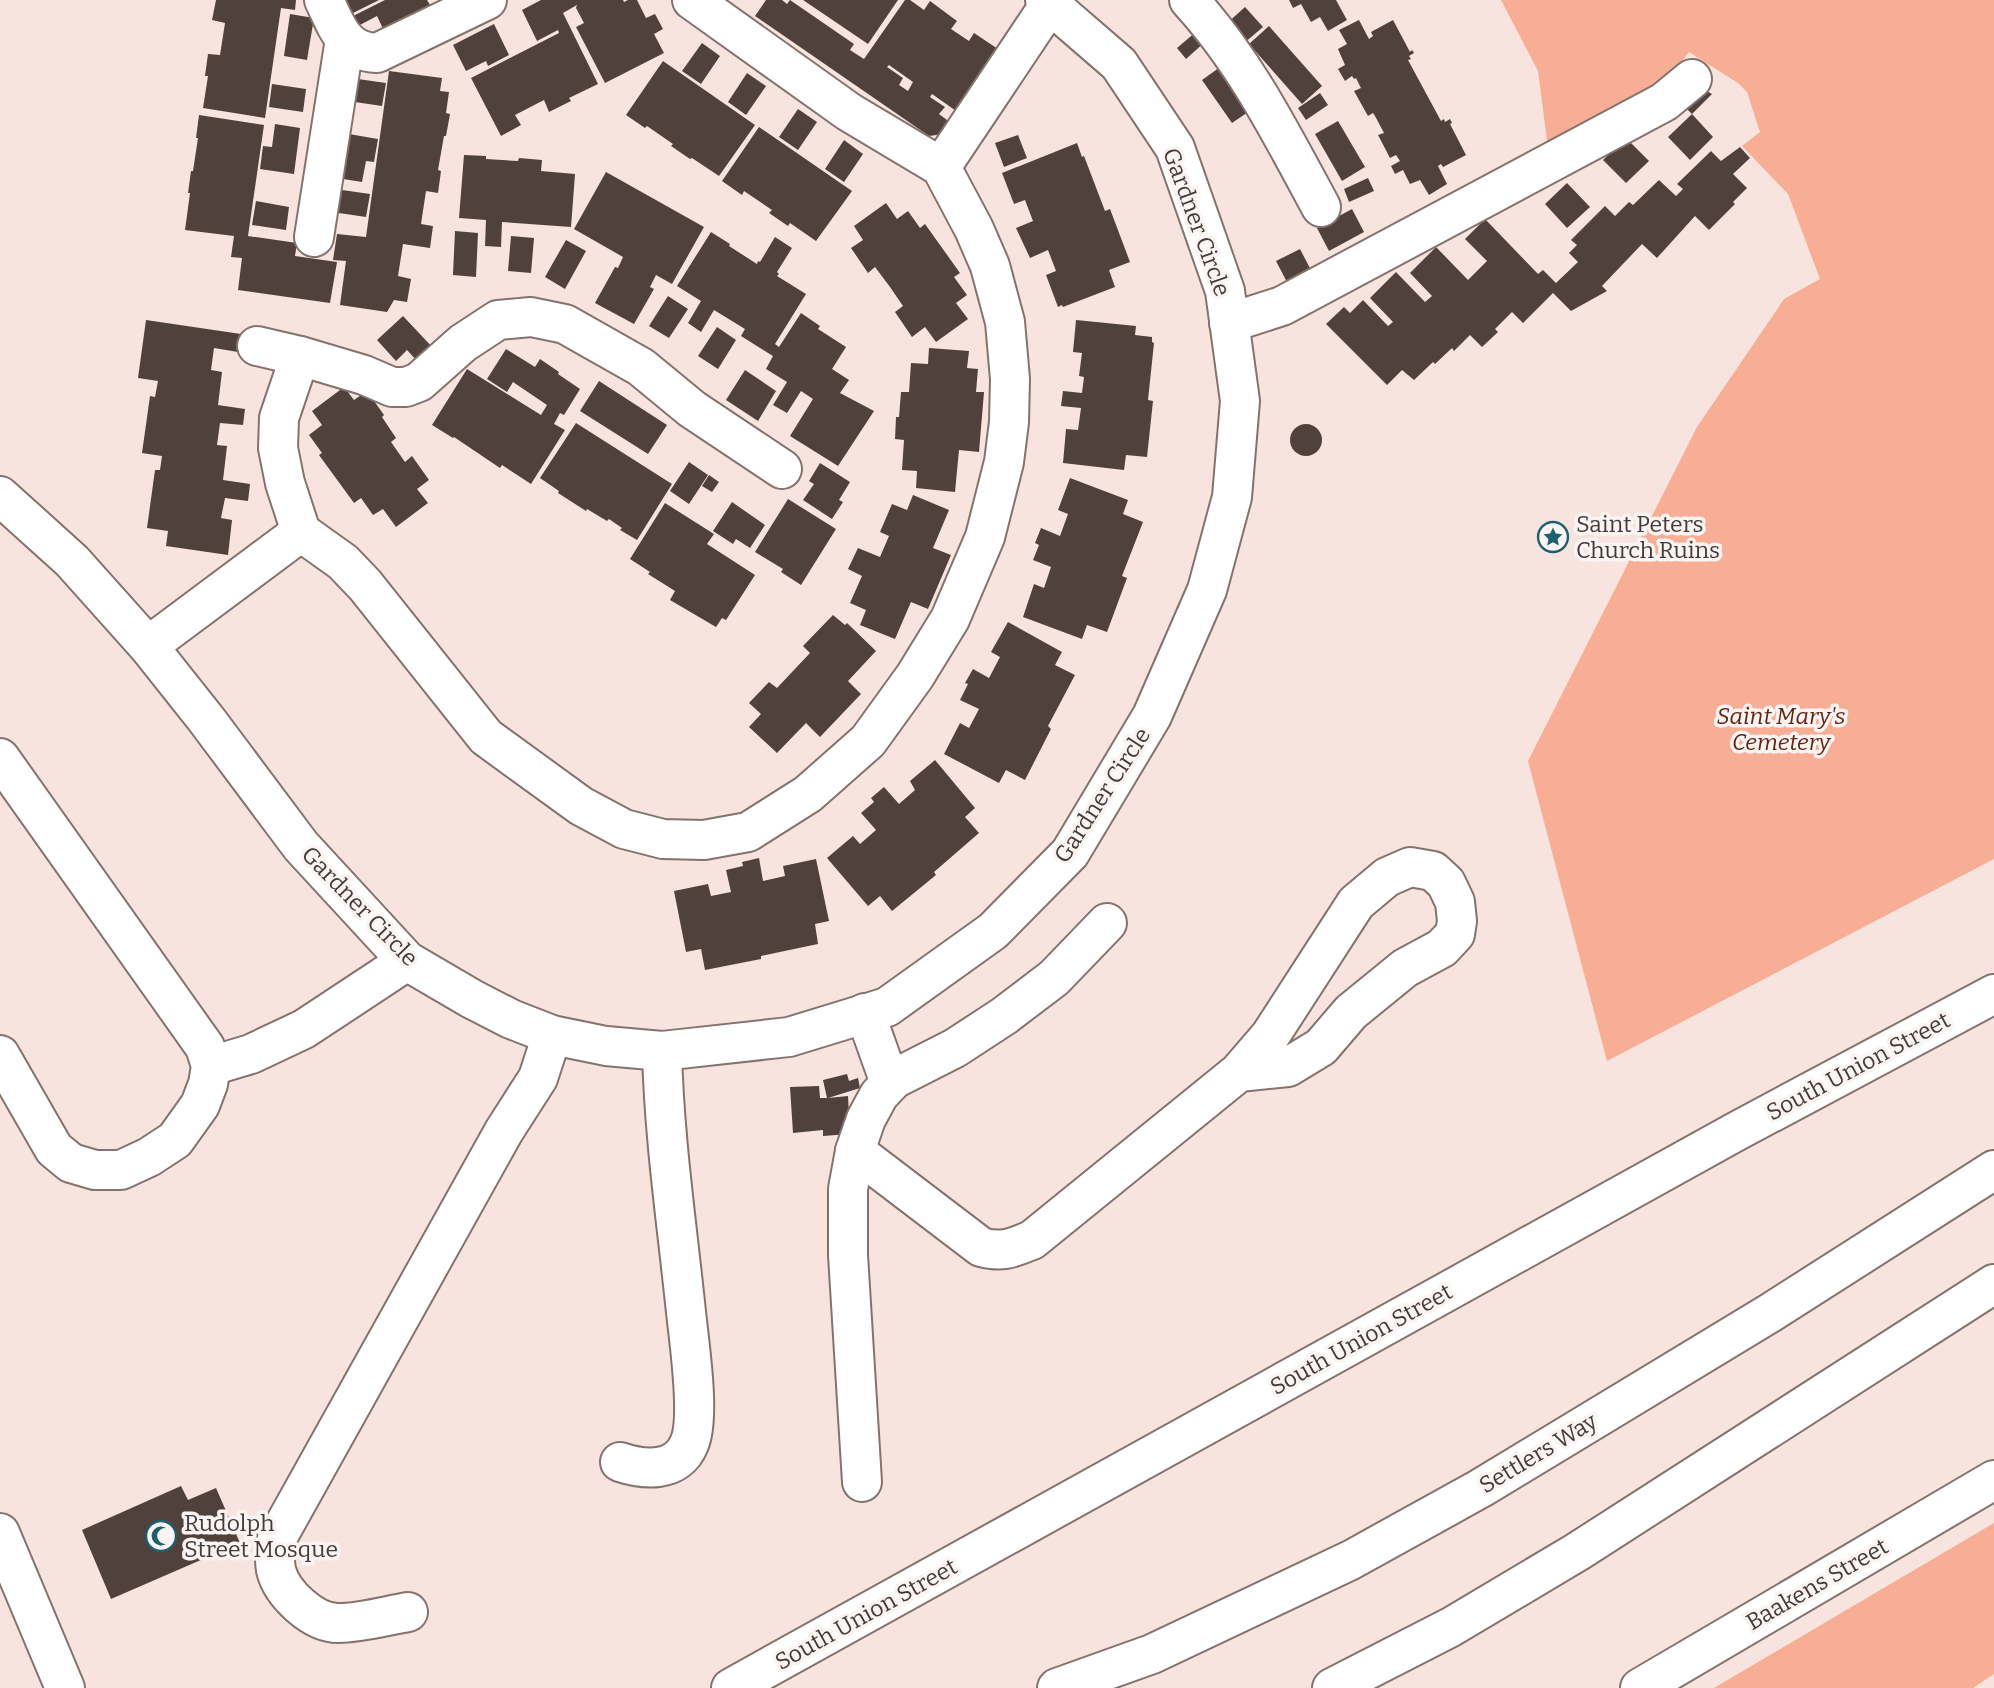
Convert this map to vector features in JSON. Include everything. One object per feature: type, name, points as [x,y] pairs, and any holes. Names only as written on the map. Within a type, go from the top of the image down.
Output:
[{"type":"main road","points":[[324,0],[345,39],[362,52],[377,53],[487,0]]},
{"type":"main road","points":[[300,356],[279,418],[278,448],[285,483],[301,532],[343,562],[365,584],[486,737],[581,806],[624,829],[663,839],[704,840],[748,832],[808,794],[867,741],[915,676],[950,619],[985,537],[1004,462],[1009,422],[1010,379],[1005,321],[990,266],[942,167],[849,112],[692,0]]},
{"type":"main road","points":[[1189,0],[1205,17],[1260,95],[1321,207]]},
{"type":"main road","points":[[942,167],[1048,2]]},
{"type":"main road","name":"Gardner Circle","points":[[0,496],[72,561],[148,646],[301,846],[407,961],[472,999],[552,1035],[606,1046],[662,1051],[789,1037],[887,1007],[993,931],[1070,853],[1152,716],[1206,590],[1231,497],[1240,401],[1225,291],[1175,148],[1119,65],[1048,2]]},
{"type":"main road","points":[[314,237],[345,39]]},
{"type":"main road","points":[[1229,323],[1282,306],[1664,102],[1692,79]]},
{"type":"main road","points":[[257,346],[364,375],[392,387],[406,387],[418,382],[463,344],[498,320],[531,317],[565,324],[641,367],[692,409],[782,469]]},
{"type":"main road","points":[[148,646],[301,532]]},
{"type":"main road","points":[[0,758],[205,1047],[211,1066],[200,1105],[174,1140],[149,1157],[121,1170],[95,1170],[71,1163],[54,1149],[0,1055]]},
{"type":"main road","points":[[855,1151],[981,1247],[995,1251],[1010,1250],[1032,1240],[1239,1072],[1270,1036],[1356,903],[1387,877],[1410,867],[1433,872],[1446,883],[1455,902],[1457,921],[1455,934],[1442,948],[1405,968],[1351,1012],[1321,1047],[1288,1067],[1239,1072]]},
{"type":"main road","points":[[862,1482],[848,1255],[848,1189],[855,1151],[866,1119],[879,1095],[894,1079],[955,1048],[1004,1016],[1054,978],[1107,923]]},
{"type":"main road","points":[[211,1066],[251,1054],[304,1029],[407,961]]},
{"type":"main road","name":"South Union Street","points":[[731,1688],[1676,1164],[1994,994]]},
{"type":"main road","points":[[865,1013],[890,1083]]},
{"type":"main road","points":[[408,1612],[336,1623],[318,1618],[304,1610],[289,1594],[277,1573],[274,1555],[277,1538],[504,1131],[538,1078],[552,1035]]},
{"type":"main road","points":[[620,1462],[637,1468],[653,1469],[667,1465],[683,1454],[690,1443],[694,1427],[692,1373],[663,1101],[662,1051]]},
{"type":"main road","name":"Settlers Way","points":[[1057,1688],[1152,1654],[1351,1560],[1481,1488],[1770,1312],[1994,1170]]},
{"type":"main road","points":[[1332,1688],[1451,1627],[1531,1579],[1994,1284]]},
{"type":"main road","name":"Baakens Street","points":[[1640,1688],[1994,1480]]},
{"type":"main road","points":[[0,1533],[65,1688]]},
{"type":"green space","name":"Saint Mary's Cemetery","points":[[1501,0],[1994,0],[1994,859],[1607,1061],[1528,761],[1697,427],[1784,299],[1820,279],[1788,194],[1742,146],[1760,132],[1747,92],[1738,83],[1689,52],[1664,85],[1548,148],[1538,71]]},
{"type":"green space","points":[[1994,1523],[1994,1674],[1973,1688],[1714,1688]]},
{"type":"building","points":[[216,0],[296,0],[295,10],[281,8],[265,118],[203,108],[208,54],[220,55],[225,23],[212,20]]},
{"type":"building","points":[[344,0],[379,0],[351,14]]},
{"type":"building","points":[[385,0],[427,0],[433,10],[386,35],[377,16],[358,26],[353,16]]},
{"type":"building","points":[[541,0],[637,0],[646,18],[655,14],[663,29],[654,34],[664,53],[605,83],[576,27],[584,23],[577,5],[563,13],[598,84],[569,98],[571,101],[549,112],[544,100],[515,115],[521,125],[501,136],[471,78],[559,33],[558,30],[537,41],[522,10]]},
{"type":"building","points":[[766,0],[782,0],[787,4],[790,0],[854,44],[850,50],[864,59],[905,0],[910,0],[924,10],[930,1],[957,21],[951,29],[969,41],[974,33],[1001,51],[959,113],[932,94],[930,97],[945,107],[939,114],[951,123],[944,134],[929,136],[755,16]],"holes":[[[889,65],[913,82],[908,91],[899,85],[903,78],[887,67]]]},
{"type":"building","points":[[803,0],[898,0],[868,44]]},
{"type":"building","points":[[1289,0],[1336,0],[1347,20],[1328,31],[1320,17],[1311,22],[1301,4],[1293,8]]},
{"type":"building","points":[[1245,7],[1263,27],[1243,44],[1225,25]]},
{"type":"building","points":[[290,14],[314,18],[307,60],[284,56]]},
{"type":"building","points":[[1359,20],[1369,39],[1373,36],[1371,32],[1393,20],[1410,52],[1412,50],[1414,53],[1408,60],[1441,121],[1450,119],[1466,155],[1443,167],[1441,164],[1438,166],[1447,184],[1429,195],[1420,180],[1410,184],[1403,170],[1395,174],[1391,166],[1400,161],[1396,155],[1390,158],[1378,135],[1384,133],[1375,116],[1373,113],[1368,116],[1354,91],[1361,88],[1356,78],[1352,76],[1345,81],[1338,69],[1345,65],[1338,49],[1347,44],[1339,30]]},
{"type":"building","points":[[494,24],[509,55],[488,66],[486,61],[466,71],[453,45]]},
{"type":"building","points":[[1269,26],[1322,86],[1302,104],[1249,44]]},
{"type":"building","points":[[1197,31],[1206,41],[1186,59],[1177,48]]},
{"type":"building","points":[[702,43],[720,56],[701,84],[682,71]]},
{"type":"building","points":[[663,61],[755,125],[719,176],[671,146],[673,144],[647,126],[645,128],[626,115]]},
{"type":"building","points":[[1223,65],[1254,108],[1232,123],[1202,80]]},
{"type":"building","points":[[389,71],[442,78],[440,91],[449,92],[446,113],[450,114],[438,170],[441,171],[438,193],[426,191],[421,224],[433,226],[430,248],[403,244],[398,276],[411,279],[407,302],[394,300],[387,312],[340,305],[346,261],[333,260],[337,234],[366,237]]},
{"type":"building","points":[[747,73],[766,86],[746,115],[728,102]]},
{"type":"building","points":[[351,78],[386,83],[382,106],[348,101]]},
{"type":"building","points":[[272,84],[306,89],[303,112],[269,107]]},
{"type":"building","points":[[1705,90],[1712,94],[1692,114],[1685,107]]},
{"type":"building","points":[[1320,93],[1328,105],[1306,120],[1298,108]]},
{"type":"building","points":[[798,109],[817,122],[798,150],[779,137]]},
{"type":"building","points":[[1692,114],[1713,137],[1690,160],[1668,137]]},
{"type":"building","points":[[199,115],[264,125],[248,236],[297,243],[295,256],[337,262],[330,303],[238,290],[242,258],[231,257],[234,236],[185,230]]},
{"type":"building","points":[[1338,121],[1365,167],[1342,181],[1315,134]]},
{"type":"building","points":[[275,124],[300,128],[294,174],[260,169],[263,146],[272,147]]},
{"type":"building","points":[[759,127],[852,191],[816,241],[790,223],[788,226],[769,213],[772,210],[744,191],[742,195],[722,181]]},
{"type":"building","points":[[343,133],[378,139],[374,162],[366,161],[362,182],[337,178]]},
{"type":"building","points":[[1018,135],[1027,158],[1004,167],[995,143]]},
{"type":"building","points":[[1626,138],[1649,161],[1626,183],[1603,160]]},
{"type":"building","points":[[844,140],[863,154],[844,182],[825,169]]},
{"type":"building","points":[[1077,143],[1105,211],[1110,209],[1130,262],[1109,270],[1115,287],[1058,307],[1046,275],[1056,271],[1048,250],[1030,258],[1016,228],[1033,221],[1025,200],[1014,204],[1002,173]]},
{"type":"building","points":[[1740,147],[1750,158],[1733,174],[1747,188],[1709,230],[1695,216],[1657,258],[1642,244],[1602,286],[1607,291],[1571,311],[1553,293],[1523,323],[1512,312],[1495,329],[1498,332],[1482,347],[1470,335],[1454,351],[1452,348],[1414,380],[1402,370],[1387,385],[1326,324],[1344,307],[1350,313],[1363,300],[1388,326],[1393,322],[1370,298],[1396,272],[1425,302],[1432,296],[1410,273],[1436,247],[1468,280],[1487,261],[1465,239],[1485,219],[1538,274],[1543,270],[1556,283],[1578,262],[1569,253],[1577,245],[1571,240],[1605,206],[1615,216],[1629,202],[1633,205],[1659,180],[1676,196],[1683,189],[1677,184],[1711,151],[1721,161]]},
{"type":"building","points":[[464,155],[486,156],[486,159],[542,160],[541,171],[575,174],[571,227],[502,222],[501,247],[485,246],[486,220],[459,218]]},
{"type":"building","points":[[606,172],[704,227],[672,284],[656,275],[650,287],[654,289],[634,324],[595,303],[623,257],[574,229]]},
{"type":"building","points":[[1368,178],[1374,191],[1349,202],[1344,189]]},
{"type":"building","points":[[1567,183],[1590,207],[1567,228],[1545,204]]},
{"type":"building","points":[[335,189],[370,194],[366,217],[332,212]]},
{"type":"building","points":[[256,201],[289,207],[286,230],[252,225]]},
{"type":"building","points":[[886,203],[897,219],[908,211],[920,228],[925,224],[960,273],[954,277],[967,295],[956,303],[968,319],[936,342],[925,327],[912,337],[895,312],[903,306],[890,287],[875,267],[868,273],[851,248],[863,240],[854,226]]},
{"type":"building","points":[[1352,209],[1364,232],[1329,251],[1317,228]]},
{"type":"building","points":[[455,231],[478,233],[476,277],[453,275]]},
{"type":"building","points":[[711,232],[757,264],[775,237],[792,248],[777,276],[806,294],[775,344],[779,347],[801,313],[820,326],[818,329],[846,347],[832,369],[849,380],[840,393],[874,411],[838,466],[790,436],[813,399],[801,391],[787,413],[773,405],[787,382],[766,369],[773,356],[741,336],[745,329],[714,310],[701,332],[688,323],[701,301],[677,286]]},
{"type":"building","points":[[511,236],[534,238],[531,273],[508,271]]},
{"type":"building","points":[[566,240],[586,251],[565,289],[545,277]]},
{"type":"building","points":[[1300,249],[1313,274],[1289,286],[1276,261]]},
{"type":"building","points":[[668,296],[688,309],[669,338],[649,326]]},
{"type":"building","points":[[403,316],[434,349],[419,363],[407,350],[396,361],[377,340]]},
{"type":"building","points":[[146,320],[241,334],[238,352],[214,348],[211,370],[222,372],[218,405],[245,409],[243,425],[220,423],[217,445],[227,446],[223,480],[250,484],[248,501],[225,498],[221,518],[232,520],[228,555],[166,546],[168,531],[147,528],[155,470],[160,470],[162,456],[142,453],[150,396],[155,397],[158,381],[138,378]]},
{"type":"building","points":[[1076,320],[1136,326],[1135,335],[1152,337],[1154,343],[1148,400],[1153,401],[1147,457],[1126,455],[1124,470],[1063,463],[1066,429],[1078,430],[1081,408],[1061,406],[1063,391],[1082,393],[1084,377],[1079,376],[1082,353],[1073,352]]},
{"type":"building","points":[[717,327],[736,340],[718,369],[698,356]]},
{"type":"building","points":[[929,348],[969,351],[967,368],[978,369],[976,392],[984,392],[979,452],[959,450],[955,492],[916,488],[917,471],[902,470],[904,440],[895,439],[901,392],[909,392],[911,363],[928,364]]},
{"type":"building","points":[[506,349],[535,367],[540,359],[580,389],[564,415],[560,413],[554,424],[565,430],[531,484],[502,465],[500,468],[432,425],[467,369],[541,415],[547,405],[513,382],[507,392],[487,379]]},
{"type":"building","points":[[745,370],[776,391],[758,421],[726,400]]},
{"type":"building","points":[[599,381],[667,425],[648,454],[580,411]]},
{"type":"building","points":[[344,387],[354,400],[367,391],[396,438],[391,442],[405,462],[412,456],[429,480],[417,489],[428,503],[396,527],[383,509],[373,515],[361,498],[354,503],[319,455],[322,453],[309,435],[322,425],[312,411]]},
{"type":"building","points":[[576,423],[672,484],[637,540],[620,530],[622,528],[609,519],[607,521],[587,509],[586,511],[540,478]]},
{"type":"building","points":[[1306,424],[1317,429],[1322,440],[1317,451],[1306,456],[1295,451],[1290,440],[1295,429]]},
{"type":"building","points":[[689,462],[708,475],[689,504],[670,491]]},
{"type":"building","points":[[820,463],[850,482],[839,500],[843,502],[832,519],[803,500],[814,484],[809,481]]},
{"type":"building","points":[[709,475],[719,482],[712,492],[702,486]]},
{"type":"building","points":[[1070,478],[1128,500],[1123,514],[1143,522],[1122,576],[1127,578],[1107,632],[1087,625],[1082,639],[1023,617],[1034,584],[1044,588],[1051,567],[1033,560],[1039,545],[1035,543],[1041,528],[1060,536],[1068,514],[1058,510]]},
{"type":"building","points":[[913,495],[949,510],[933,548],[951,555],[928,609],[911,602],[895,639],[860,625],[866,610],[850,603],[862,576],[848,569],[858,548],[880,557],[889,536],[880,532],[892,504],[907,510]]},
{"type":"building","points":[[788,499],[836,529],[801,585],[781,572],[783,569],[755,552]]},
{"type":"building","points":[[732,502],[765,525],[750,548],[736,539],[733,544],[713,531]]},
{"type":"building","points":[[665,503],[714,534],[707,544],[755,575],[726,620],[722,618],[716,627],[670,600],[675,591],[630,559]]},
{"type":"building","points":[[833,615],[845,625],[847,623],[876,651],[848,681],[861,694],[820,737],[806,723],[777,753],[749,727],[761,714],[749,703],[769,682],[777,688],[810,653],[803,646]]},
{"type":"building","points":[[1008,622],[1062,652],[1055,665],[1075,675],[1048,726],[1051,729],[1025,780],[1006,770],[999,783],[944,754],[960,723],[969,728],[979,709],[960,700],[968,684],[965,683],[973,669],[989,678],[1000,657],[991,652]]},
{"type":"building","points":[[935,760],[975,808],[965,817],[979,833],[934,872],[936,875],[892,911],[880,896],[868,906],[827,858],[853,836],[860,844],[876,830],[861,813],[874,802],[871,798],[884,787],[899,804],[915,790],[910,781]]},
{"type":"building","points":[[759,858],[763,881],[785,876],[783,866],[816,859],[829,921],[815,924],[818,944],[705,970],[701,949],[686,952],[674,891],[708,884],[711,896],[731,892],[726,870]]},
{"type":"building","points":[[847,1074],[849,1081],[858,1078],[860,1088],[828,1098],[848,1096],[850,1134],[823,1136],[823,1130],[793,1133],[790,1087],[819,1086],[820,1098],[827,1098],[823,1080]]},
{"type":"building","name":"Rudolph Street Mosque","points":[[181,1486],[188,1500],[216,1488],[240,1543],[111,1599],[82,1530]]},
{"type":"place","name":"Saint Peters Church Ruins","points":[[1553,537]]},
{"type":"place","name":"Rudolph Street Mosque","points":[[161,1536]]}]
